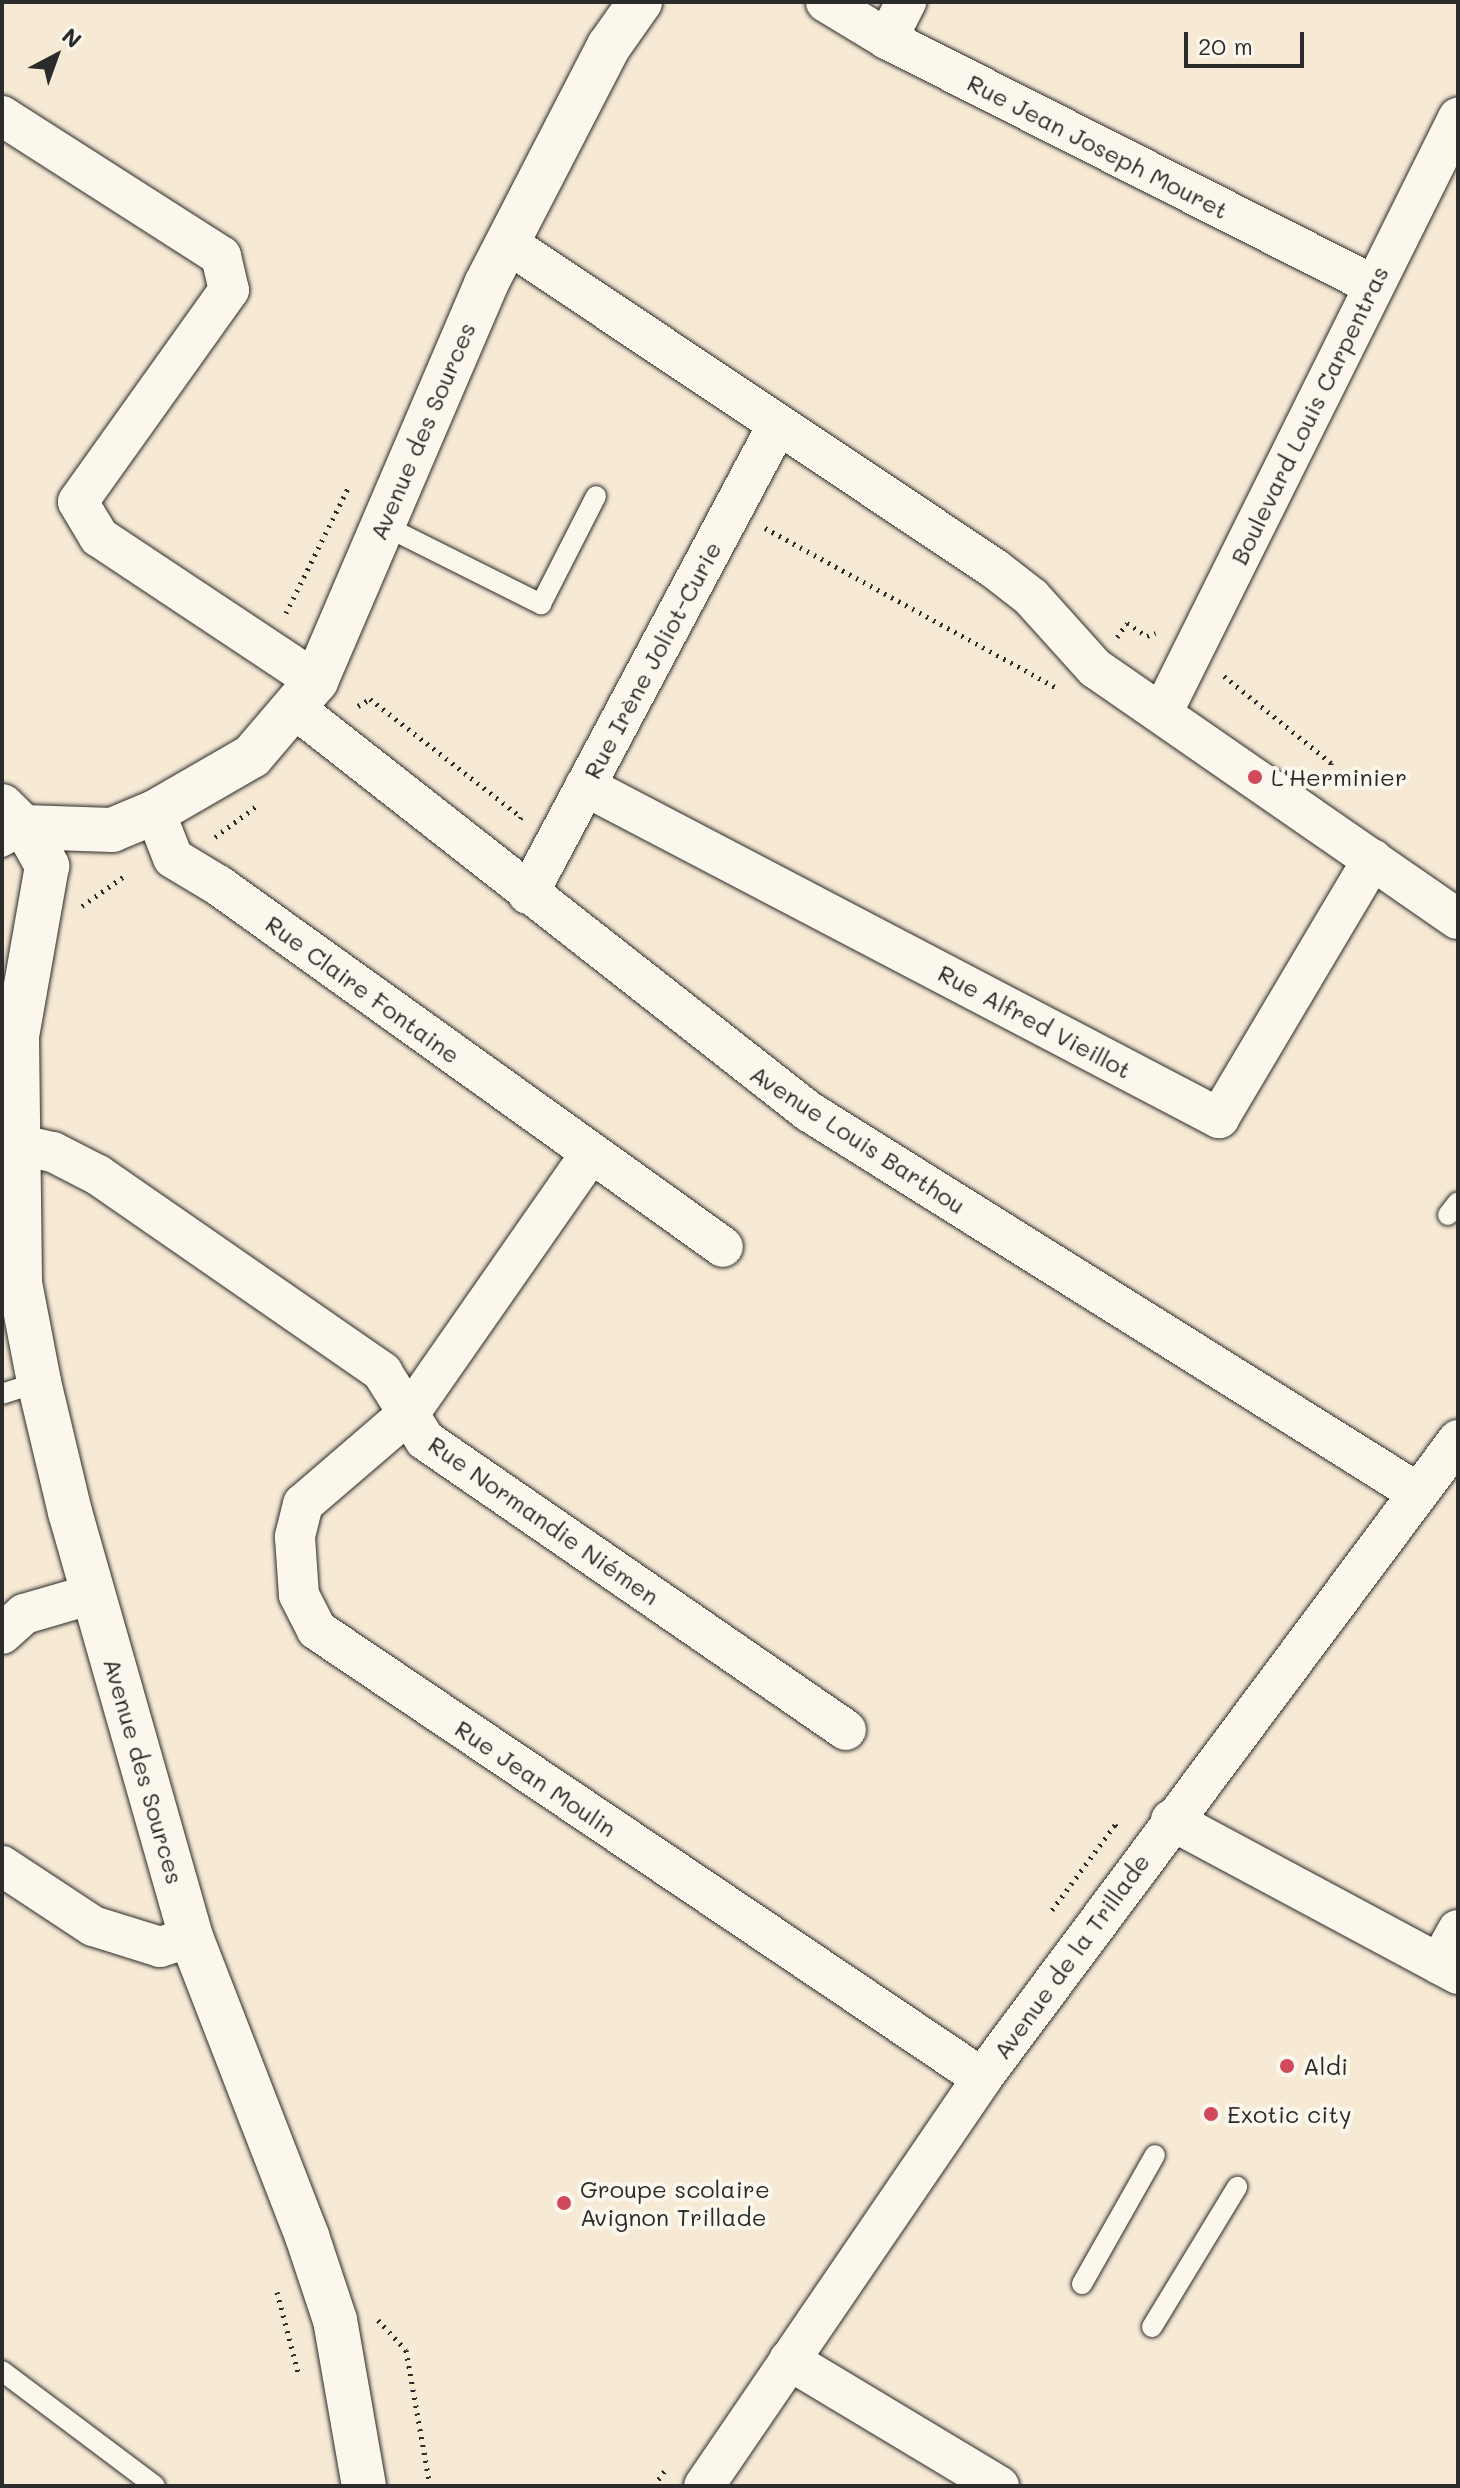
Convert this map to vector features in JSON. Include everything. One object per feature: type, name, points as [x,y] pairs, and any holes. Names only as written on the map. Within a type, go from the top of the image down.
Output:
[{"type":"street","name":"Avenue des Sources","points":[[14,828],[112,830],[155,812],[252,756],[305,694],[383,525],[413,445],[507,243],[609,46],[640,2]]},
{"type":"street","name":"Rue Jean Joseph Mouret","points":[[826,2],[887,39],[1373,285]]},
{"type":"street","points":[[887,39],[906,2]]},
{"type":"street","name":"Avenue Louis Barthou","points":[[2,116],[221,256],[229,290],[78,502],[99,537],[305,694],[494,868],[808,1111],[1418,1493]]},
{"type":"street","name":"Boulevard Louis Carpentras","points":[[1162,713],[1458,118]]},
{"type":"street","points":[[507,243],[995,569],[1031,597],[1095,668],[1458,919]]},
{"type":"street","name":"Rue Irène Joliot-Curie","points":[[528,894],[777,426]]},
{"type":"street","name":"Rue Alfred Vieillot","points":[[585,786],[1219,1118],[1373,859]]},
{"type":"street","name":"Rue Claire Fontaine","points":[[155,812],[173,858],[218,885],[723,1247]]},
{"type":"street","name":"Avenue des Sources","points":[[14,828],[47,866],[46,887],[17,1036],[20,1388],[93,1594],[191,1937],[335,2320],[364,2486]]},
{"type":"street","name":"Rue Normandie Niémen","points":[[17,1144],[53,1152],[98,1175],[382,1372],[425,1440],[846,1730]]},
{"type":"street","points":[[410,1412],[591,1153]]},
{"type":"street","name":"Rue Jean Moulin","points":[[410,1412],[303,1504],[295,1537],[299,1595],[317,1630],[982,2078]]},
{"type":"street","name":"Avenue de la Trillade","points":[[704,2486],[982,2078],[1171,1820],[1458,1440]]},
{"type":"street","points":[[2,1634],[24,1614],[93,1594]]},
{"type":"street","points":[[1171,1820],[1449,1969],[1458,1930]]},
{"type":"street","points":[[2,1866],[93,1926],[160,1947],[191,1937]]},
{"type":"street","points":[[789,2360],[999,2486]]},
{"type":"lane","points":[[383,525],[541,604],[596,496]]},
{"type":"lane","points":[[1082,2284],[1155,2155]]},
{"type":"lane","points":[[1152,2327],[1237,2187]]},
{"type":"lane","points":[[2,2371],[155,2486]]},
{"type":"path","points":[[756,541],[764,527],[1075,698],[1127,623],[1147,636],[1170,628],[1223,656],[1221,673],[1331,763],[1330,796]]},
{"type":"path","points":[[354,708],[370,699],[521,817],[494,868]]},
{"type":"place","name":"L'Herminier","points":[[1255,777]]},
{"type":"place","name":"Aldi","points":[[1287,2066]]},
{"type":"place","name":"Exotic city","points":[[1211,2114]]},
{"type":"place","name":"Groupe scolaire Avignon Trillade","points":[[564,2203]]}]
